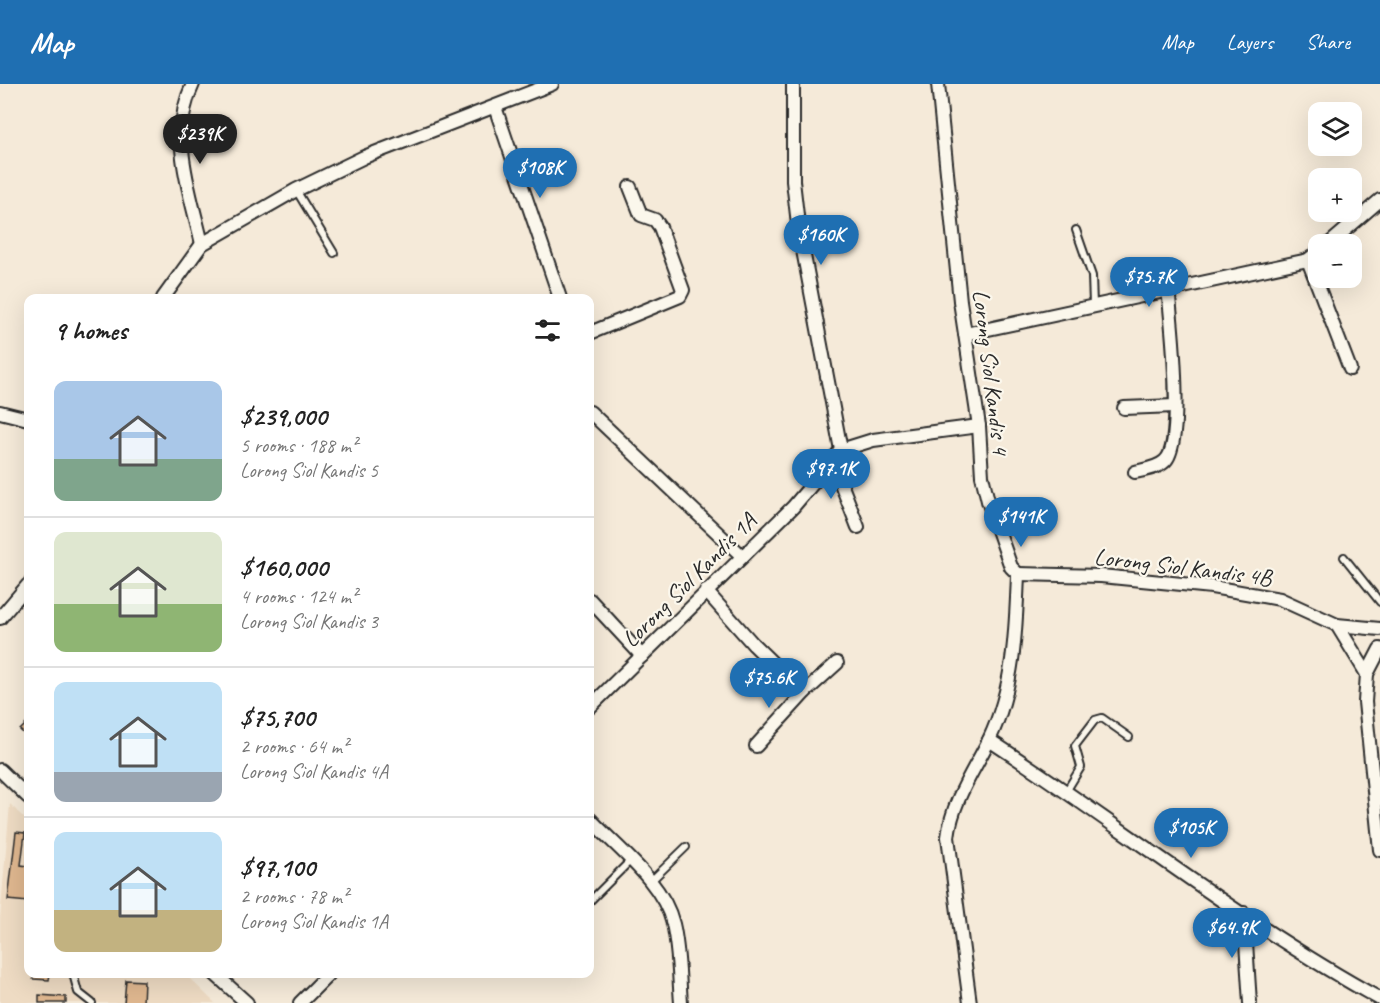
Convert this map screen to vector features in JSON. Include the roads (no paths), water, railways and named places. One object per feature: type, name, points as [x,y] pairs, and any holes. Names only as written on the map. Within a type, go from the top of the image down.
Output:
[{"type":"street","points":[[193,84],[186,98],[180,126],[183,160],[201,244]]},
{"type":"street","points":[[166,294],[201,244],[296,190],[364,156],[552,84]]},
{"type":"street","points":[[793,84],[793,181],[798,224],[841,450],[873,440],[980,426]]},
{"type":"street","name":"Lorong Siol Kandis 4","points":[[938,84],[965,334],[980,426],[985,491],[1011,567],[1018,574]]},
{"type":"street","points":[[495,107],[559,294]]},
{"type":"street","points":[[594,331],[680,296],[684,290],[660,227],[656,220],[641,215],[630,187]]},
{"type":"street","points":[[1342,234],[1378,205]]},
{"type":"street","points":[[965,334],[1168,288],[1308,260]]},
{"type":"street","points":[[1135,472],[1161,464],[1170,455],[1177,379],[1168,288]]},
{"type":"street","points":[[1319,288],[1350,369]]},
{"type":"street","points":[[1124,408],[1175,406]]},
{"type":"street","points":[[0,412],[24,418]]},
{"type":"street","points":[[594,416],[742,556]]},
{"type":"street","name":"Lorong Siol Kandis 1A","points":[[594,703],[793,507],[833,463],[841,450]]},
{"type":"street","points":[[833,463],[858,527]]},
{"type":"street","points":[[970,1003],[948,837],[950,816],[989,740],[1011,677],[1018,574]]},
{"type":"street","name":"Lorong Siol Kandis 4B","points":[[1018,574],[1101,576],[1212,587],[1280,599],[1337,625]]},
{"type":"street","points":[[0,618],[24,590]]},
{"type":"street","points":[[706,591],[753,644],[805,692]]},
{"type":"street","points":[[594,604],[642,656]]},
{"type":"street","points":[[1337,625],[1380,629]]},
{"type":"street","points":[[1337,625],[1367,674]]},
{"type":"street","points":[[1380,649],[1367,674],[1365,702],[1380,850]]},
{"type":"street","points":[[756,746],[805,692],[837,663]]},
{"type":"street","points":[[989,740],[1067,790],[1320,966],[1380,999]]},
{"type":"street","points":[[0,770],[24,793]]},
{"type":"street","points":[[594,829],[630,861],[666,903],[673,922],[681,1003]]},
{"type":"street","points":[[1244,914],[1250,1003]]},
{"type":"street","points":[[219,978],[247,1003]]},
{"type":"street","points":[[300,1003],[325,978]]},
{"type":"lane","points":[[296,190],[334,253]]},
{"type":"lane","points":[[1076,230],[1092,276],[1093,305]]},
{"type":"lane","points":[[1344,557],[1380,602]]},
{"type":"lane","points":[[1067,790],[1081,767],[1075,746],[1095,720],[1102,718],[1130,737]]},
{"type":"lane","points":[[650,882],[686,847]]},
{"type":"lane","points":[[594,897],[630,861]]},
{"type":"lane","points":[[74,978],[78,992],[92,1003]]}]
